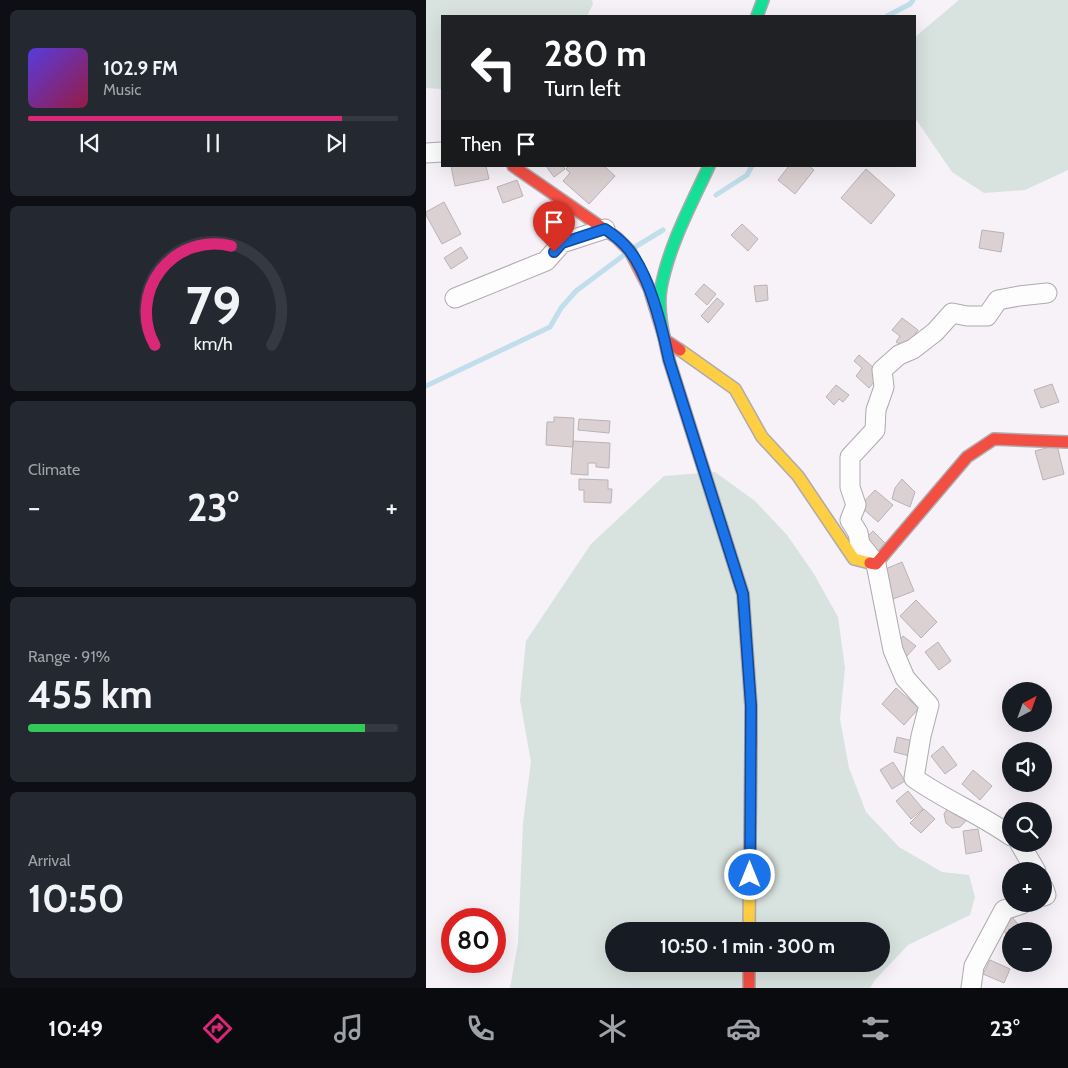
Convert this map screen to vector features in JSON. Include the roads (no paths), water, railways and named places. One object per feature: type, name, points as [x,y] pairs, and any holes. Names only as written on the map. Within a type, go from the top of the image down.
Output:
[{"type":"main road","points":[[757,15],[764,0]]},
{"type":"main road","points":[[514,167],[605,229],[630,251],[649,288],[665,340],[735,389],[762,437],[798,476],[854,559],[876,564],[967,457],[994,439],[1068,442]]},
{"type":"main road","points":[[709,167],[676,237],[661,288],[661,319],[669,360],[743,594],[751,706],[749,922]]},
{"type":"main road","points":[[749,972],[749,988]]},
{"type":"street","points":[[426,153],[441,152]]},
{"type":"street","points":[[455,298],[546,261],[562,243],[605,229]]},
{"type":"street","points":[[1002,830],[988,820],[935,793],[914,778],[920,736],[929,705],[905,678],[892,650],[876,564],[860,544],[858,533],[850,520],[856,505],[850,487],[850,457],[875,430],[876,410],[884,387],[882,370],[899,355],[913,349],[934,332],[952,313],[967,316],[987,316],[998,300],[1047,293]]},
{"type":"street","points":[[972,988],[974,966],[1003,912]]},
{"type":"waterway","points":[[889,15],[910,4],[913,0]]},
{"type":"waterway","points":[[716,195],[747,175],[751,167]]},
{"type":"waterway","points":[[635,247],[663,230]]},
{"type":"waterway","points":[[426,386],[550,327],[561,308],[576,291],[624,255]]}]
